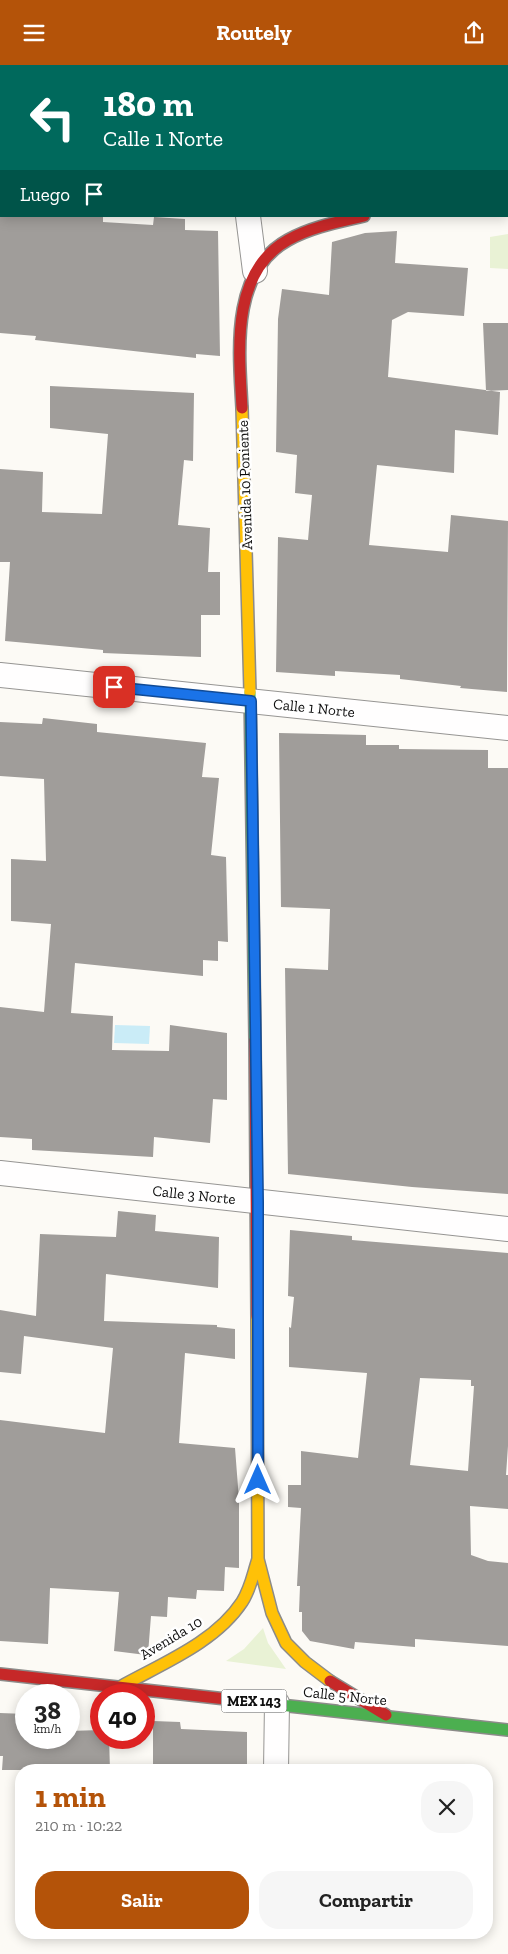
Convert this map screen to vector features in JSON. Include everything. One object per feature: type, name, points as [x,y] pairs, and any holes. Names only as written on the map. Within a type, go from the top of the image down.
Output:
[{"type":"street","name":"Avenida 10 Poniente","points":[[248,217],[255,271]]},
{"type":"street","name":"Avenida 10 Poniente","points":[[258,1559],[258,1202],[251,701],[240,343],[246,300],[255,271],[274,249],[298,235],[361,217]]},
{"type":"street","name":"Calle 1 Norte","points":[[0,675],[508,728]]},
{"type":"street","name":"Calle 3 Norte","points":[[0,1173],[508,1229]]},
{"type":"street","name":"Avenida 10","points":[[125,1684],[194,1646],[218,1627],[244,1599],[251,1586],[258,1559]]},
{"type":"street","points":[[258,1559],[268,1603],[286,1643],[299,1658],[386,1715]]},
{"type":"street","name":"Calle 5 Norte","points":[[0,1674],[92,1684]]},
{"type":"street","name":"Calle 5 Norte","points":[[155,1691],[508,1729]]},
{"type":"street","points":[[276,1764],[277,1703]]},
{"type":"green space","points":[[508,234],[508,269],[490,268],[490,237]]},
{"type":"green space","points":[[263,1628],[268,1643],[286,1669],[226,1661],[244,1649]]},
{"type":"water","points":[[115,1025],[150,1026],[149,1044],[114,1043]]},
{"type":"building","points":[[0,217],[103,217],[103,222],[153,225],[154,217],[185,219],[185,230],[218,231],[220,356],[196,354],[196,358],[35,340],[36,336],[0,333]]},
{"type":"building","points":[[397,231],[395,263],[468,268],[464,316],[408,312],[392,320],[388,377],[500,392],[498,435],[455,430],[454,473],[377,465],[369,545],[448,552],[451,515],[508,521],[507,692],[460,688],[461,686],[400,679],[400,675],[335,671],[335,676],[276,672],[278,537],[308,540],[312,495],[295,493],[297,455],[276,452],[278,319],[282,289],[329,295],[332,242],[365,233]]},
{"type":"building","points":[[483,323],[508,323],[508,390],[486,391]]},
{"type":"building","points":[[50,386],[194,393],[193,461],[184,460],[178,525],[210,528],[208,572],[220,572],[220,615],[201,615],[201,657],[103,653],[103,650],[5,641],[10,562],[0,562],[0,469],[43,472],[42,512],[102,514],[108,434],[50,428]]},
{"type":"building","points":[[43,718],[97,724],[97,732],[206,743],[202,777],[219,778],[211,855],[226,857],[228,942],[218,941],[218,961],[203,960],[203,976],[75,963],[71,1013],[113,1016],[112,1050],[169,1051],[170,1025],[227,1033],[227,1100],[213,1099],[210,1143],[154,1137],[153,1157],[32,1150],[32,1139],[0,1137],[0,1007],[44,1012],[51,924],[11,921],[11,859],[46,861],[44,779],[0,776],[0,722],[42,724]]},
{"type":"building","points":[[279,733],[366,735],[366,745],[399,745],[399,749],[488,750],[488,768],[508,768],[508,1194],[412,1187],[288,1174],[285,968],[328,970],[330,909],[281,907]]},
{"type":"building","points":[[118,1211],[156,1215],[155,1231],[219,1237],[218,1288],[106,1274],[104,1321],[217,1325],[217,1327],[235,1329],[235,1359],[185,1353],[179,1443],[235,1448],[239,1500],[239,1568],[225,1567],[224,1591],[197,1590],[196,1599],[168,1597],[167,1617],[151,1616],[148,1654],[146,1655],[114,1651],[119,1592],[50,1588],[48,1644],[0,1641],[0,1420],[105,1433],[113,1348],[24,1336],[21,1374],[0,1372],[0,1310],[36,1316],[40,1234],[116,1237]]},
{"type":"building","points":[[290,1230],[352,1236],[352,1240],[508,1253],[508,1446],[506,1475],[508,1475],[508,1509],[470,1506],[471,1555],[488,1561],[508,1563],[508,1646],[415,1639],[415,1647],[355,1642],[354,1649],[310,1641],[302,1631],[302,1612],[299,1612],[300,1586],[297,1586],[301,1508],[288,1507],[288,1485],[301,1485],[301,1451],[358,1458],[367,1373],[289,1367],[289,1327],[291,1328],[294,1297],[288,1296]],"holes":[[[420,1378],[471,1380],[471,1386],[474,1386],[468,1471],[410,1465]]]},
{"type":"building","points":[[0,1713],[15,1714],[15,1749],[80,1749],[80,1731],[90,1730],[90,1749],[109,1749],[110,1764],[15,1764],[15,1770],[2,1770],[3,1756],[0,1756]]},
{"type":"building","points":[[155,1721],[180,1722],[181,1729],[247,1732],[247,1764],[153,1764]]},
{"type":"traffic: fast","points":[[250,692],[255,1040]]},
{"type":"traffic: fast","points":[[253,1702],[508,1730]]},
{"type":"traffic: slow","points":[[242,408],[250,692]]},
{"type":"traffic: slow","points":[[257,1317],[258,1559],[272,1613],[286,1643],[305,1662],[330,1681]]},
{"type":"traffic: slow","points":[[126,1684],[170,1661],[202,1641],[231,1616],[245,1597],[258,1559]]},
{"type":"traffic: jam","points":[[242,408],[240,363],[242,315],[247,292],[256,272],[269,254],[297,235],[315,228],[360,217]]},
{"type":"traffic: jam","points":[[255,1040],[257,1317]]},
{"type":"traffic: jam","points":[[0,1674],[253,1702]]},
{"type":"traffic: jam","points":[[330,1681],[386,1715]]},
{"type":"route","points":[[114,687],[251,701],[258,1202],[258,1480]]}]
